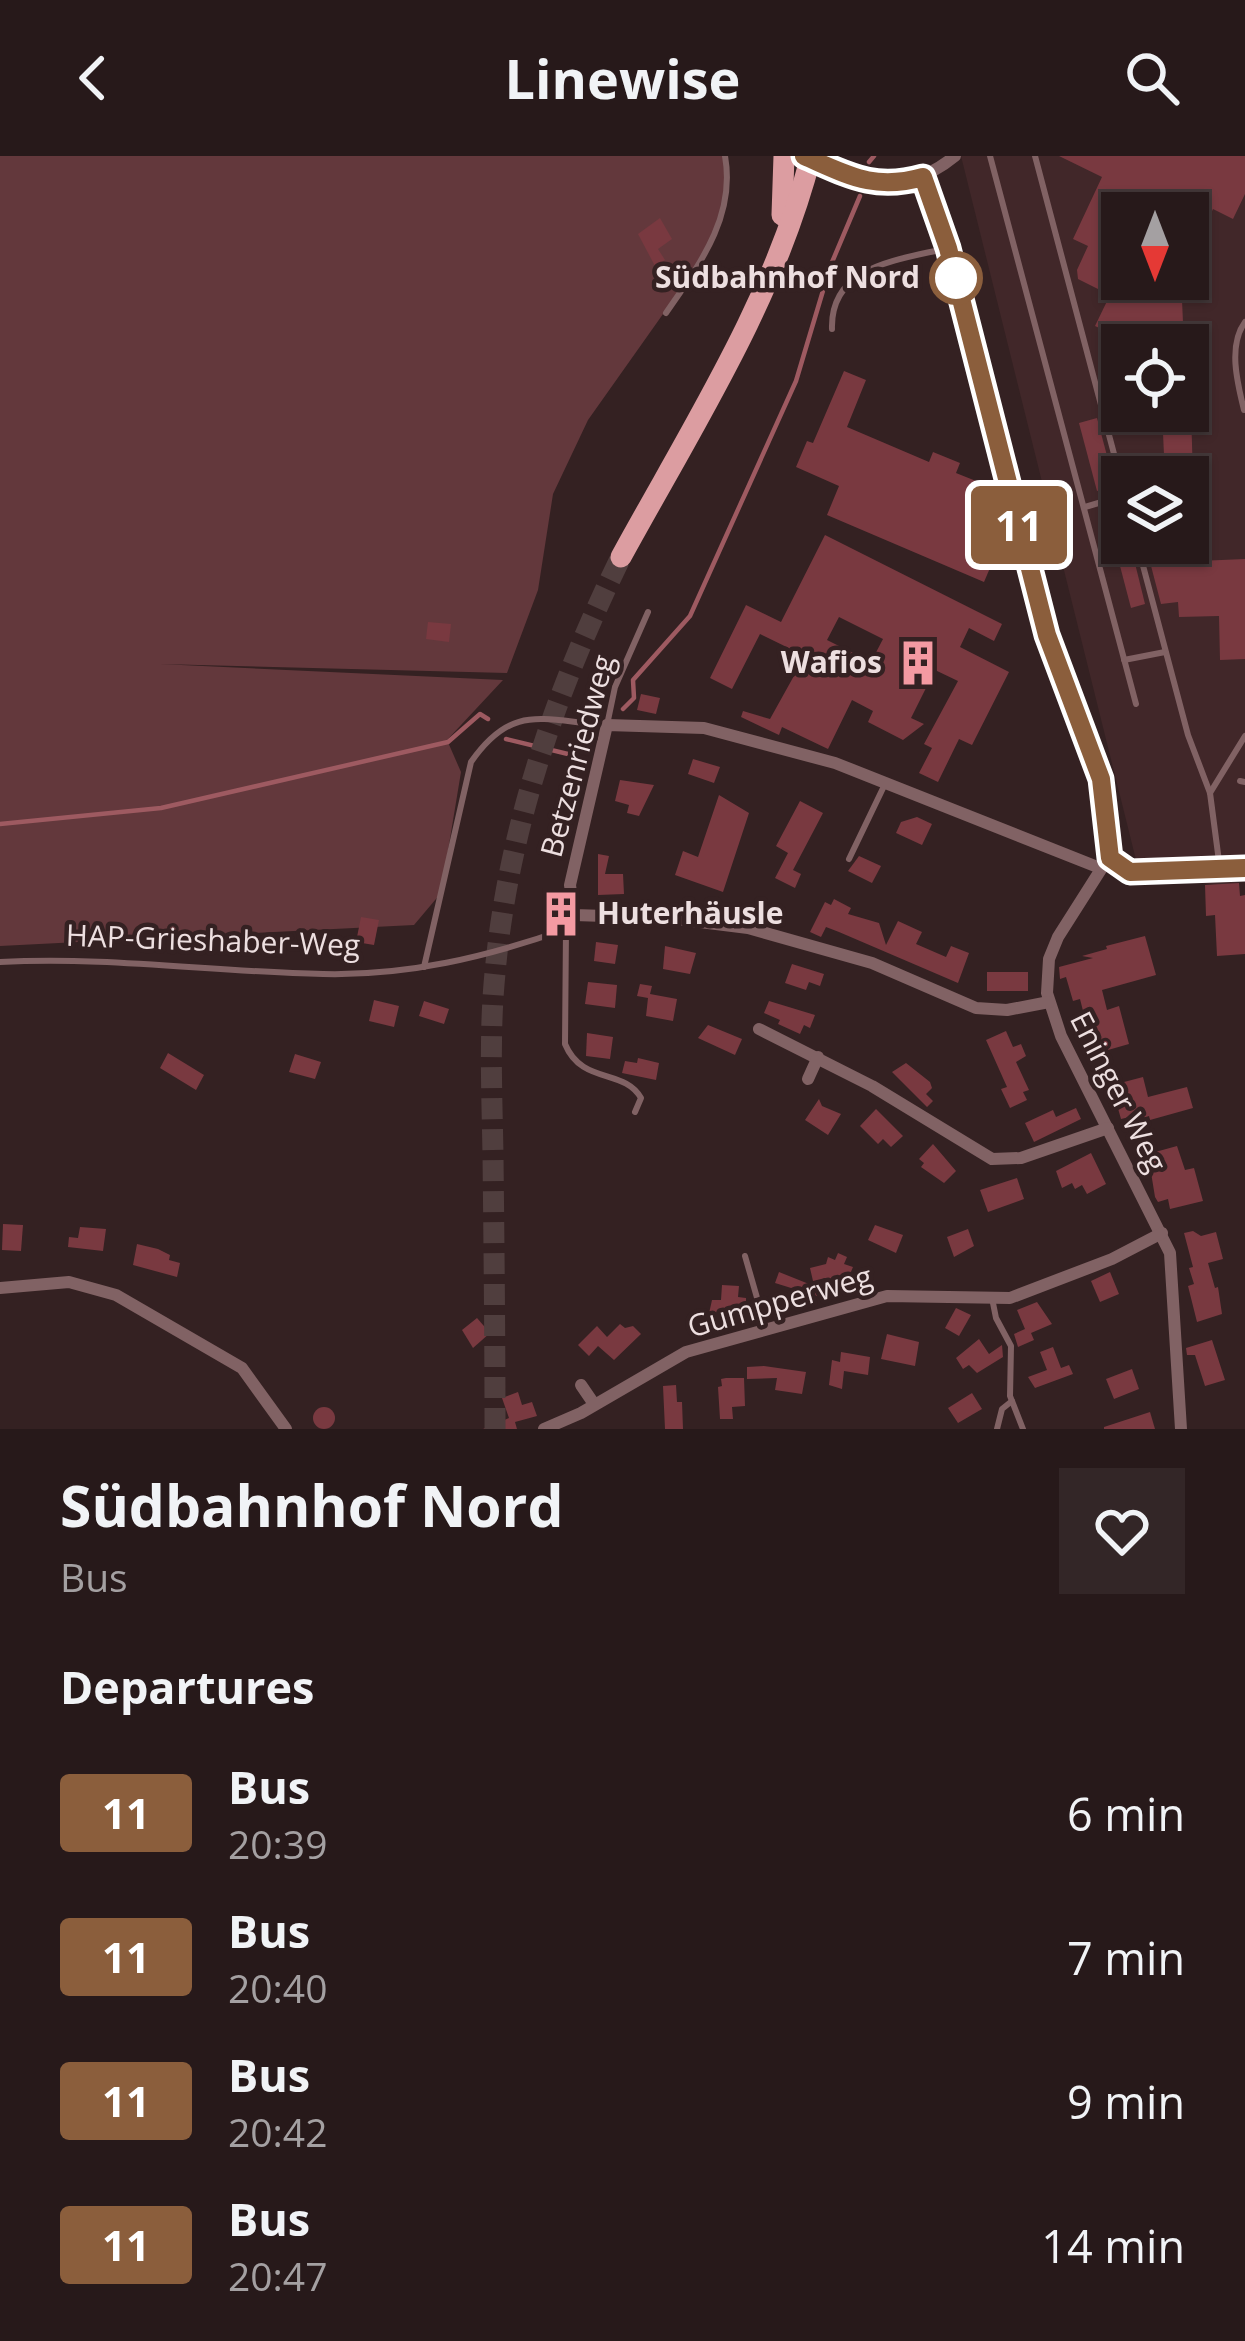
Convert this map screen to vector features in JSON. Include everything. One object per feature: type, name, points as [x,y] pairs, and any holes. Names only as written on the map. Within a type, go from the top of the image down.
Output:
[{"type":"main road","points":[[778,248],[784,156]]},
{"type":"main road","points":[[784,194],[794,156]]},
{"type":"main road","points":[[622,557],[725,374],[778,248],[807,156]]},
{"type":"main road","points":[[778,248],[826,156]]},
{"type":"street","points":[[807,156],[859,179],[884,184],[923,177],[956,156]]},
{"type":"street","points":[[923,177],[948,248],[1047,635],[1101,779],[1105,863],[1053,948],[1047,970],[1048,1002]]},
{"type":"street","points":[[607,725],[722,731],[886,781],[1130,872],[1245,868]]},
{"type":"street","name":"Betzenriedweg","points":[[574,916],[570,885],[607,725]]},
{"type":"street","name":"Eninger Weg","points":[[574,916],[668,918],[748,928],[851,956],[976,1008],[1007,1010],[1048,1002],[1172,1261],[1181,1429]]},
{"type":"street","points":[[759,1029],[818,1057],[992,1159],[1022,1158],[1108,1127]]},
{"type":"street","points":[[808,1078],[818,1057]]},
{"type":"street","name":"Gumpperweg","points":[[544,1429],[672,1358],[766,1328],[887,1296],[1019,1295],[1112,1259],[1162,1233]]},
{"type":"street","points":[[0,1288],[69,1282],[116,1295],[242,1368],[286,1429]]},
{"type":"street","points":[[581,1385],[594,1404]]},
{"type":"lane","points":[[666,313],[698,267],[724,212],[725,156]]},
{"type":"lane","points":[[990,156],[1136,704]]},
{"type":"lane","points":[[1035,156],[1115,456]]},
{"type":"lane","points":[[832,329],[832,308],[848,281],[948,248]]},
{"type":"lane","points":[[1244,410],[1235,377],[1237,336],[1245,322]]},
{"type":"lane","points":[[1085,507],[1101,502]]},
{"type":"lane","points":[[1142,564],[1210,794],[1220,868]]},
{"type":"lane","name":"Betzenriedweg","points":[[607,725],[615,687],[648,612]]},
{"type":"lane","points":[[1124,660],[1165,652]]},
{"type":"lane","points":[[424,967],[471,762],[491,735],[513,721],[535,715],[607,725]]},
{"type":"lane","points":[[1210,794],[1245,736]]},
{"type":"lane","points":[[849,859],[886,781]]},
{"type":"lane","points":[[574,916],[566,929],[565,1044],[583,1069],[634,1087],[641,1098],[635,1112]]},
{"type":"lane","name":"HAP-Grieshaber-Weg","points":[[0,962],[56,958],[327,974],[424,967],[492,955],[566,929]]},
{"type":"lane","points":[[746,1256],[766,1328]]},
{"type":"lane","points":[[992,1298],[996,1318],[1011,1346],[1012,1401],[1023,1429]]},
{"type":"lane","points":[[997,1429],[1002,1409],[1012,1401]]},
{"type":"shaded area","points":[[0,156],[724,156],[723,212],[697,266],[588,420],[553,494],[538,590],[507,673],[160,664],[503,680],[447,740],[461,772],[441,893],[414,925],[0,946]]},
{"type":"shaded area","points":[[961,156],[1245,156],[1245,881],[1220,886],[1139,872]]},
{"type":"building","points":[[1059,156],[1245,156],[1245,194],[1233,219],[1213,209],[1209,218],[1209,192],[1101,192],[1101,290],[1078,279],[1088,246],[1073,239],[1102,177]]},
{"type":"building","points":[[660,218],[672,239],[658,249],[665,260],[655,266],[638,234]]},
{"type":"building","points":[[1108,300],[1182,300],[1183,324],[1095,326]]},
{"type":"building","points":[[844,371],[866,380],[847,427],[929,462],[933,452],[960,463],[956,473],[986,485],[969,526],[1002,540],[984,582],[827,515],[839,486],[796,467],[807,441],[813,443]]},
{"type":"building","points":[[1097,418],[1107,456],[1101,456],[1101,490],[1097,491],[1079,423]]},
{"type":"building","points":[[1163,432],[1192,432],[1192,456],[1164,456]]},
{"type":"building","points":[[825,535],[1002,624],[994,641],[969,628],[960,647],[1009,672],[972,745],[959,739],[938,782],[919,773],[932,748],[924,744],[958,681],[935,670],[911,718],[924,724],[903,740],[868,722],[873,711],[852,700],[828,749],[782,727],[779,735],[741,717],[743,711],[770,719],[805,656],[760,634],[732,689],[710,678],[746,605],[781,622]],"holes":[[[839,617],[883,639],[871,662],[827,640]]]},
{"type":"building","points":[[1245,559],[1245,659],[1220,660],[1219,616],[1179,617],[1178,602],[1161,604],[1151,564]]},
{"type":"building","points":[[1119,564],[1135,564],[1145,604],[1131,608]]},
{"type":"building","points":[[428,622],[451,624],[449,642],[426,639]]},
{"type":"building","points":[[601,655],[614,661],[607,677],[586,693]]},
{"type":"building","points":[[641,694],[660,698],[656,714],[637,710]]},
{"type":"building","points":[[693,759],[720,767],[714,783],[688,774]]},
{"type":"building","points":[[620,780],[654,785],[639,816],[627,813],[629,805],[615,801]]},
{"type":"building","points":[[719,795],[749,813],[723,892],[675,875],[683,851],[698,857]]},
{"type":"building","points":[[800,801],[823,813],[793,870],[801,874],[795,888],[775,878],[788,853],[776,846]]},
{"type":"building","points":[[917,817],[932,824],[922,845],[896,833],[901,822]]},
{"type":"building","points":[[598,854],[609,856],[605,874],[623,874],[624,894],[598,895]]},
{"type":"building","points":[[859,856],[881,866],[872,883],[848,871]]},
{"type":"building","points":[[1239,883],[1240,896],[1245,895],[1245,954],[1217,956],[1215,915],[1206,916],[1205,885]]},
{"type":"building","points":[[834,899],[851,908],[848,914],[879,923],[886,945],[898,921],[922,932],[916,944],[946,957],[951,946],[969,953],[958,983],[826,927],[821,937],[810,932],[825,902],[831,905]]},
{"type":"building","points":[[361,917],[379,920],[374,945],[356,942]]},
{"type":"building","points":[[1145,936],[1156,975],[1102,990],[1107,1010],[1119,1006],[1129,1044],[1094,1054],[1080,999],[1073,1001],[1066,977],[1060,979],[1059,967],[1093,958],[1082,956],[1106,946]]},
{"type":"building","points":[[596,942],[618,945],[615,964],[594,961]]},
{"type":"building","points":[[665,946],[696,953],[690,974],[663,969]]},
{"type":"building","points":[[792,964],[824,974],[820,986],[809,982],[806,990],[785,983]]},
{"type":"building","points":[[987,972],[1028,972],[1028,991],[987,991]]},
{"type":"building","points":[[588,982],[617,985],[615,1008],[585,1004]]},
{"type":"building","points":[[640,984],[652,986],[650,994],[677,999],[673,1021],[646,1016],[648,998],[637,996]]},
{"type":"building","points":[[374,1000],[399,1006],[394,1027],[369,1021]]},
{"type":"building","points":[[424,1001],[449,1009],[444,1024],[419,1016]]},
{"type":"building","points":[[769,1001],[815,1015],[810,1028],[804,1025],[800,1034],[778,1024],[780,1020],[764,1013]]},
{"type":"building","points":[[708,1025],[742,1039],[735,1055],[698,1038]]},
{"type":"building","points":[[1006,1031],[1013,1047],[1021,1044],[1026,1056],[1016,1062],[1029,1090],[1023,1092],[1027,1100],[1010,1108],[1001,1089],[1007,1087],[986,1040]]},
{"type":"building","points":[[587,1033],[613,1037],[610,1059],[586,1056]]},
{"type":"building","points":[[168,1053],[204,1075],[196,1090],[160,1068]]},
{"type":"building","points":[[295,1054],[321,1062],[315,1079],[289,1072]]},
{"type":"building","points":[[638,1058],[659,1063],[656,1080],[622,1073],[625,1061],[637,1063]]},
{"type":"building","points":[[906,1063],[930,1082],[932,1088],[926,1094],[933,1101],[927,1107],[892,1072]]},
{"type":"building","points":[[1143,1077],[1148,1097],[1187,1087],[1193,1108],[1150,1120],[1138,1115],[1121,1119],[1117,1105],[1130,1102],[1124,1082]]},
{"type":"building","points":[[819,1099],[822,1106],[841,1114],[828,1135],[805,1120]]},
{"type":"building","points":[[1076,1108],[1081,1119],[1034,1142],[1025,1123],[1053,1110],[1056,1117]]},
{"type":"building","points":[[876,1109],[903,1136],[891,1147],[883,1139],[878,1144],[860,1126]]},
{"type":"building","points":[[933,1144],[956,1171],[944,1183],[921,1167],[924,1163],[919,1159]]},
{"type":"building","points":[[1177,1146],[1185,1170],[1194,1168],[1203,1201],[1170,1209],[1168,1199],[1158,1202],[1155,1197],[1148,1154]]},
{"type":"building","points":[[1091,1153],[1106,1184],[1087,1194],[1082,1185],[1062,1188],[1056,1171]]},
{"type":"building","points":[[1017,1178],[1024,1199],[988,1212],[980,1190]]},
{"type":"building","points":[[3,1224],[23,1225],[21,1251],[2,1250]]},
{"type":"building","points":[[875,1225],[903,1235],[896,1253],[868,1240]]},
{"type":"building","points":[[80,1227],[106,1229],[103,1251],[68,1247],[69,1237],[78,1238]]},
{"type":"building","points":[[968,1229],[974,1246],[954,1257],[947,1237]]},
{"type":"building","points":[[1216,1232],[1223,1259],[1208,1263],[1222,1314],[1197,1322],[1188,1286],[1194,1284],[1189,1268],[1193,1267],[1184,1233],[1201,1236]]},
{"type":"building","points":[[137,1244],[158,1249],[180,1263],[177,1277],[133,1265]]},
{"type":"building","points":[[838,1253],[847,1257],[844,1264],[853,1267],[845,1286],[825,1278],[813,1281],[810,1268],[826,1264],[828,1257],[835,1260]]},
{"type":"building","points":[[779,1272],[819,1288],[817,1296],[775,1283]]},
{"type":"building","points":[[1110,1272],[1119,1294],[1100,1302],[1091,1281]]},
{"type":"building","points":[[722,1285],[739,1286],[738,1297],[746,1298],[746,1319],[708,1318],[712,1300],[721,1300]]},
{"type":"building","points":[[1037,1302],[1052,1324],[1031,1333],[1034,1340],[1018,1347],[1014,1334],[1025,1329],[1017,1310]]},
{"type":"building","points":[[956,1308],[971,1315],[959,1336],[945,1328]]},
{"type":"building","points":[[477,1318],[490,1333],[473,1348],[462,1330]]},
{"type":"building","points":[[620,1324],[633,1326],[641,1334],[614,1360],[598,1346],[589,1356],[578,1345],[597,1326],[607,1337]]},
{"type":"building","points":[[887,1334],[919,1342],[915,1366],[881,1359]]},
{"type":"building","points":[[979,1339],[989,1354],[1002,1345],[1003,1357],[977,1373],[969,1365],[963,1369],[956,1358]]},
{"type":"building","points":[[1212,1340],[1225,1380],[1205,1386],[1195,1355],[1187,1355],[1186,1348]]},
{"type":"building","points":[[1053,1347],[1061,1368],[1069,1365],[1073,1374],[1035,1388],[1028,1377],[1047,1370],[1040,1352]]},
{"type":"building","points":[[841,1352],[870,1357],[868,1375],[844,1371],[842,1389],[829,1385],[832,1360],[840,1362]]},
{"type":"building","points":[[747,1367],[806,1372],[802,1394],[775,1390],[777,1378],[747,1379]]},
{"type":"building","points":[[1132,1369],[1139,1389],[1114,1399],[1106,1379]]},
{"type":"building","points":[[744,1378],[745,1406],[732,1407],[733,1419],[720,1419],[721,1379]]},
{"type":"building","points":[[676,1385],[683,1429],[665,1429],[663,1386]]},
{"type":"building","points":[[518,1392],[522,1405],[532,1402],[537,1416],[515,1422],[517,1429],[483,1429],[509,1418],[502,1398]]},
{"type":"building","points":[[972,1393],[982,1409],[958,1423],[948,1408]]},
{"type":"building","points":[[324,1407],[335,1418],[324,1429],[313,1418]]},
{"type":"building","points":[[1150,1412],[1155,1429],[1104,1429],[1104,1427]]},
{"type":"waterway","points":[[869,162],[874,156]]},
{"type":"waterway","points":[[830,267],[860,196]]},
{"type":"waterway","points":[[623,709],[634,698],[633,680],[690,616],[796,381],[825,284]]},
{"type":"waterway","points":[[0,824],[161,808],[448,742],[480,714],[488,719]]},
{"type":"waterway","points":[[506,739],[572,755],[594,735]]},
{"type":"tunnel","points":[[495,1429],[491,1042],[502,919],[539,759],[576,656],[621,557]]},
{"type":"bus line","name":"11","points":[[804,156],[872,183],[923,177],[948,248],[1047,635],[1101,779],[1110,858],[1130,872],[1245,868]]},
{"type":"place","name":"Südbahnhof Nord","points":[[956,278]]},
{"type":"place","name":"Wafios","points":[[918,663]]},
{"type":"place","name":"Huterhäusle","points":[[561,914]]}]
